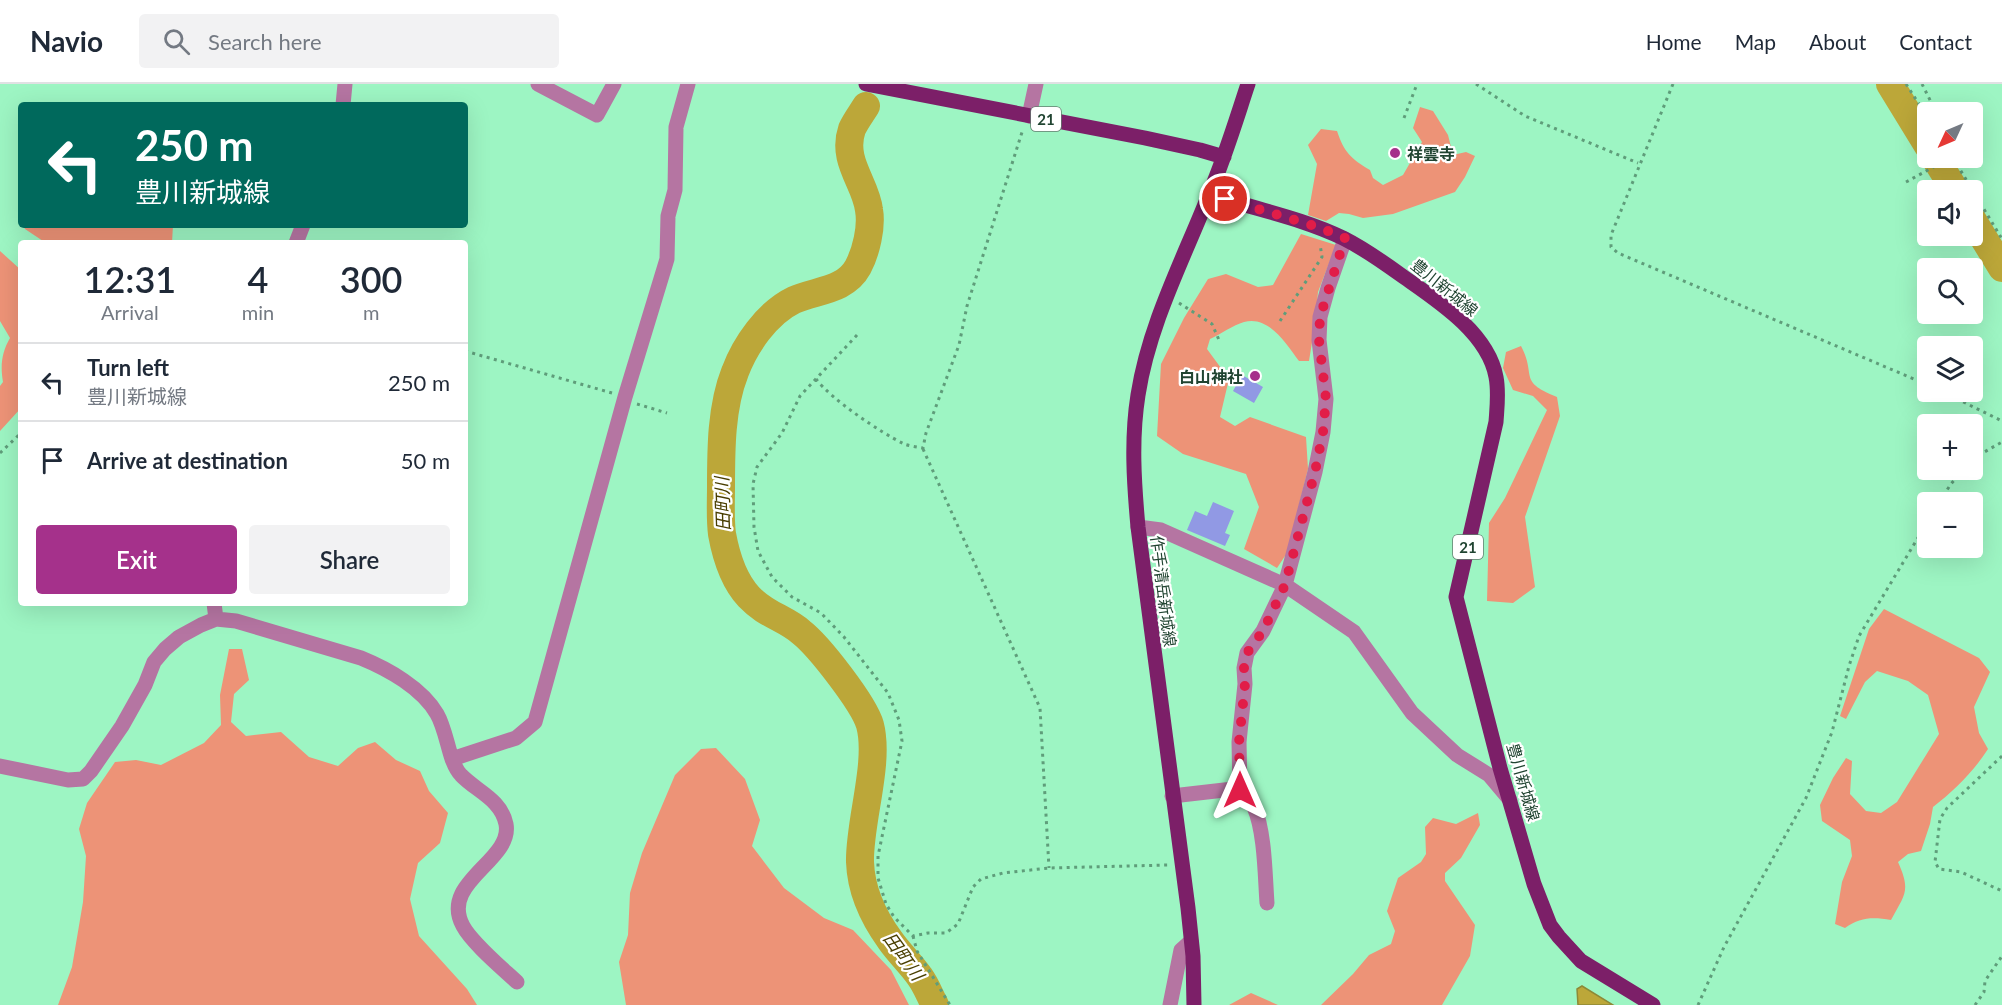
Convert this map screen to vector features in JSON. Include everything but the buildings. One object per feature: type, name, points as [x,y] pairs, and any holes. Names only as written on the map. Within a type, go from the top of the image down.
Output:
[{"type":"main road","name":"21","points":[[867,84],[1145,138],[1224,157]]},
{"type":"main road","points":[[1210,193],[1248,84]]},
{"type":"main road","name":"豊川新城線","points":[[1210,193],[1318,227],[1345,238],[1438,300],[1468,327],[1486,352],[1496,375],[1498,397],[1496,422],[1456,597],[1510,800],[1534,884],[1550,926],[1558,938],[1581,961],[1653,1005]]},
{"type":"main road","name":"作手清岳新城線","points":[[1194,1005],[1191,941],[1182,860],[1138,527],[1133,432],[1139,392],[1151,344],[1166,299],[1210,193]]},
{"type":"street","points":[[343,102],[345,84]]},
{"type":"street","points":[[538,84],[597,115],[614,84]]},
{"type":"street","points":[[452,759],[516,738],[535,722],[625,397],[667,259],[668,216],[675,190],[676,127],[688,84]]},
{"type":"street","points":[[1029,116],[1036,84]]},
{"type":"street","points":[[1268,903],[1260,833],[1254,806],[1240,790],[1239,742],[1245,684],[1244,668],[1247,653],[1267,624],[1285,585],[1315,472],[1323,432],[1326,399],[1319,340],[1320,317],[1345,238]]},
{"type":"street","points":[[1138,527],[1161,530],[1285,585],[1354,632],[1412,713],[1457,755],[1489,775],[1510,800]]},
{"type":"street","points":[[214,606],[216,620]]},
{"type":"street","points":[[0,766],[68,780],[83,779],[122,726],[146,685],[154,662],[179,637],[216,620],[236,621],[378,665],[411,686],[429,703],[438,715],[458,772],[491,798],[503,814],[507,826],[502,845],[466,886],[459,899],[458,913],[463,927],[471,937],[517,982]]},
{"type":"street","points":[[1172,796],[1240,790]]},
{"type":"street","points":[[1170,1005],[1181,950],[1191,941]]},
{"type":"path","points":[[1404,118],[1417,84]]},
{"type":"path","points":[[1476,84],[1525,116],[1639,163]]},
{"type":"path","points":[[1673,84],[1611,235],[1611,247],[1618,253],[1917,380]]},
{"type":"path","points":[[1906,84],[1918,102]]},
{"type":"path","points":[[1923,84],[1931,102]]},
{"type":"path","points":[[1029,116],[967,306],[959,345],[926,433],[923,448],[1040,708],[1049,868]]},
{"type":"path","points":[[1906,182],[1932,168]]},
{"type":"path","points":[[1957,168],[2002,239]]},
{"type":"path","points":[[1280,321],[1323,257],[1318,227]]},
{"type":"path","points":[[1166,299],[1182,304],[1212,324],[1219,340]]},
{"type":"path","points":[[857,335],[800,396],[782,432],[757,467],[753,484],[754,526],[758,551],[772,577],[792,597],[821,613],[844,637],[888,693],[899,720],[902,741],[878,856],[878,878],[886,904],[894,917],[914,936],[918,951],[950,1005]]},
{"type":"path","points":[[468,352],[625,397],[635,404],[667,413]]},
{"type":"path","points":[[816,378],[821,385],[855,413],[906,444],[923,448]]},
{"type":"path","points":[[1963,402],[2002,421]]},
{"type":"path","points":[[0,453],[18,436]]},
{"type":"path","points":[[1983,453],[2002,442]]},
{"type":"path","points":[[1698,1005],[1724,947],[1806,798],[1832,732],[1859,636],[1917,539]]},
{"type":"path","points":[[2002,756],[1947,808],[1940,819],[1935,862],[1939,869],[1961,872],[2002,891]]},
{"type":"path","points":[[914,936],[946,933],[958,924],[973,887],[981,879],[1003,873],[1049,868],[1167,866],[1182,860]]},
{"type":"path","points":[[1975,1005],[1984,992],[1985,981],[2002,956]]},
{"type":"shaded area","points":[[1420,107],[1433,111],[1448,135],[1453,155],[1466,152],[1475,156],[1455,192],[1393,214],[1363,218],[1339,213],[1326,221],[1308,215],[1317,164],[1308,145],[1321,129],[1337,131],[1349,154],[1370,170],[1373,178],[1383,185],[1403,175],[1422,142],[1413,128]]},
{"type":"shaded area","points":[[173,228],[172,240],[42,240],[25,229]]},
{"type":"shaded area","points":[[1301,234],[1336,245],[1318,292],[1309,361],[1299,361],[1276,332],[1253,321],[1240,323],[1210,339],[1207,349],[1229,379],[1220,417],[1235,426],[1250,417],[1306,437],[1308,469],[1287,553],[1277,568],[1244,549],[1259,507],[1246,474],[1183,454],[1157,436],[1161,364],[1184,318],[1208,279],[1226,274],[1258,287],[1273,285]]},
{"type":"shaded area","points":[[0,251],[18,267],[18,411],[0,431],[3,354],[10,338],[0,321]]},
{"type":"shaded area","points":[[1521,346],[1526,356],[1532,382],[1557,397],[1560,416],[1525,517],[1535,587],[1513,603],[1487,601],[1489,523],[1505,498],[1547,410],[1533,396],[1513,390],[1503,368],[1506,352]]},
{"type":"shaded area","points":[[1884,609],[1979,658],[1990,672],[1974,707],[1979,733],[1988,749],[1963,780],[1933,807],[1921,851],[1908,854],[1898,862],[1905,892],[1891,920],[1867,919],[1845,928],[1835,924],[1842,882],[1852,856],[1850,840],[1822,821],[1820,805],[1833,778],[1846,758],[1852,761],[1850,794],[1866,811],[1881,813],[1897,802],[1939,734],[1928,695],[1908,681],[1877,671],[1865,682],[1846,719],[1840,716],[1869,629]]},
{"type":"shaded area","points":[[229,649],[242,649],[249,680],[234,694],[231,722],[246,736],[281,732],[309,757],[338,766],[358,748],[375,742],[396,760],[420,771],[429,791],[448,813],[440,843],[418,863],[410,899],[419,936],[467,989],[477,1005],[58,1005],[72,967],[83,902],[86,856],[79,829],[87,803],[115,762],[136,760],[161,765],[204,743],[221,725],[220,695]]},
{"type":"shaded area","points":[[716,748],[745,779],[760,820],[752,846],[784,888],[824,918],[853,930],[891,970],[909,1005],[626,1005],[619,962],[628,935],[630,893],[642,853],[675,775],[701,749]]},
{"type":"shaded area","points":[[1478,813],[1480,825],[1461,858],[1445,873],[1445,881],[1475,925],[1470,956],[1442,1005],[1321,1005],[1369,955],[1391,944],[1395,931],[1387,911],[1398,878],[1421,862],[1426,854],[1425,827],[1433,818],[1456,824]]},
{"type":"shaded area","points":[[1582,986],[1613,1005],[1578,1005],[1577,989]]},
{"type":"shaded area","points":[[1251,993],[1278,1005],[1229,1005]]},
{"type":"waterway","points":[[1890,84],[1917,128]]},
{"type":"waterway","name":"田町川","points":[[866,106],[853,126],[849,141],[852,162],[864,190],[870,217],[864,254],[858,267],[846,281],[794,300],[775,313],[758,331],[745,351],[730,385],[724,414],[721,458],[721,528],[728,559],[744,591],[755,603],[795,627],[819,649],[866,716],[870,725],[873,757],[861,846],[860,862],[863,883],[869,903],[879,922],[922,980],[935,1005]]},
{"type":"waterway","points":[[1941,168],[1949,180]]},
{"type":"waterway","points":[[1983,237],[2002,268]]},
{"type":"place","name":"祥雲寺","points":[[1395,153]]},
{"type":"place","name":"白山神社","points":[[1255,376]]},
{"type":"route","points":[[1225,199],[1318,227],[1345,238],[1320,317],[1319,340],[1326,399],[1323,432],[1315,472],[1285,585],[1263,631],[1247,653],[1244,668],[1245,684],[1239,742],[1240,790]]}]
